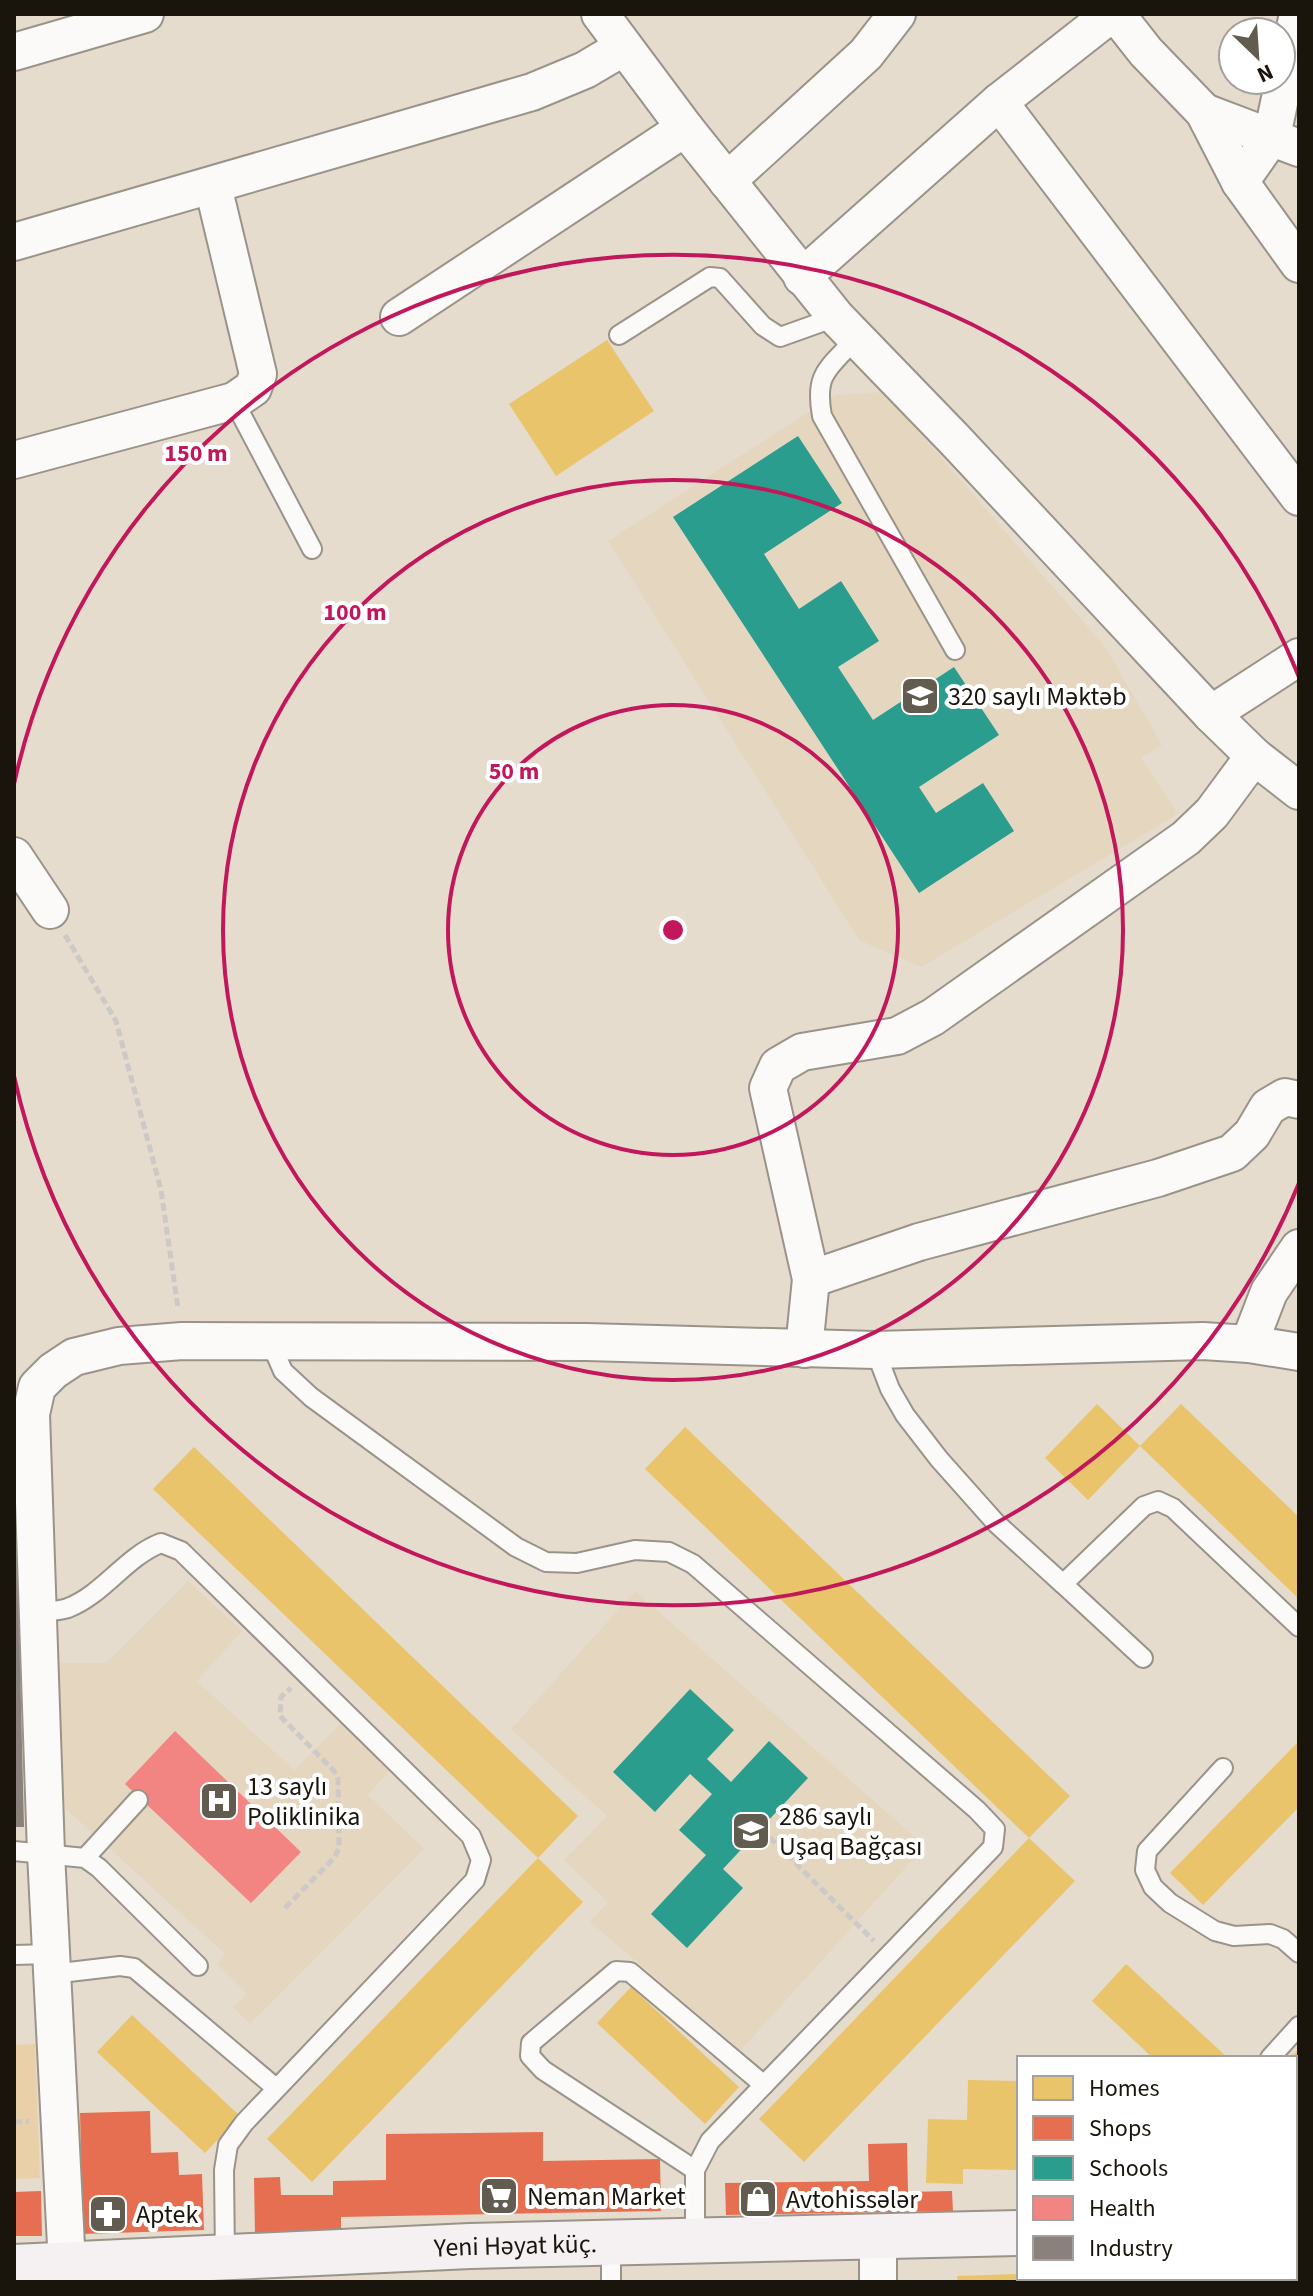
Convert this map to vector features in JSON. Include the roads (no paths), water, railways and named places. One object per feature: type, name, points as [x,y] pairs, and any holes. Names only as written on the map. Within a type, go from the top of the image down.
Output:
[{"type":"street","points":[[14,52],[145,14]]},
{"type":"street","points":[[600,14],[802,277],[846,327],[1211,714],[1254,756],[1299,791]]},
{"type":"street","points":[[727,181],[866,54],[897,14]]},
{"type":"street","points":[[802,277],[999,102],[1114,14],[1204,112],[1240,182],[1299,264]]},
{"type":"street","points":[[1240,182],[1285,142],[1298,14]]},
{"type":"street","points":[[14,242],[532,92],[585,70],[624,47]]},
{"type":"street","points":[[999,102],[1299,497]]},
{"type":"street","points":[[1204,112],[1285,142]]},
{"type":"street","points":[[399,317],[685,128]]},
{"type":"street","points":[[14,460],[234,401],[253,388],[258,374],[213,186]]},
{"type":"street","points":[[1211,714],[1299,657]]},
{"type":"street","points":[[804,1349],[811,1279],[768,1088],[778,1066],[802,1052],[897,1036],[933,1017],[1186,838],[1212,813],[1254,756]]},
{"type":"street","points":[[14,856],[50,910]]},
{"type":"street","points":[[811,1279],[919,1242],[1158,1178],[1232,1153],[1252,1134],[1268,1107],[1285,1097],[1299,1100]]},
{"type":"street","points":[[1249,1344],[1269,1292],[1299,1248]]},
{"type":"street","points":[[37,2270],[52,1964],[30,1852],[37,1613],[31,1414],[37,1387],[53,1371],[74,1357],[119,1346],[269,1339],[586,1342],[875,1350],[1123,1341],[1249,1344],[1299,1352]]},
{"type":"street","name":"Yeni Həyat küç.","points":[[37,2270],[227,2270],[470,2246],[611,2263],[695,2241],[1017,2233]]},
{"type":"street","points":[[878,2238],[878,2282]]},
{"type":"lane","points":[[619,335],[710,277],[720,278],[763,326],[780,337],[846,327]]},
{"type":"lane","points":[[846,327],[820,379],[818,393],[822,416],[955,650]]},
{"type":"lane","points":[[234,401],[312,549]]},
{"type":"lane","points":[[269,1339],[283,1371],[311,1397],[516,1547],[546,1562],[577,1563],[635,1550],[669,1552],[693,1564],[977,1810],[995,1829],[993,1847],[710,2141],[695,2170],[695,2241]]},
{"type":"lane","points":[[875,1350],[890,1389],[905,1415],[939,1459],[996,1523],[1143,1658]]},
{"type":"lane","points":[[1063,1584],[1144,1506],[1158,1501],[1173,1508],[1299,1627]]},
{"type":"lane","points":[[37,1613],[68,1608],[89,1595],[143,1550],[161,1543],[181,1551],[471,1836],[481,1860],[475,1880],[276,2088],[228,2145],[224,2170],[227,2270]]},
{"type":"lane","points":[[1223,1768],[1147,1851],[1145,1870],[1153,1887],[1170,1903],[1215,1931],[1234,1936],[1270,1934],[1283,1939],[1299,1953]]},
{"type":"lane","points":[[85,1858],[138,1800]]},
{"type":"lane","points":[[30,1852],[85,1858],[99,1868],[198,1966]]},
{"type":"lane","points":[[14,1955],[52,1964],[134,1968],[276,2088]]},
{"type":"lane","points":[[695,2170],[543,2070],[530,2056],[531,2043],[616,1971],[630,1972],[764,2085]]},
{"type":"lane","points":[[1272,2056],[1299,2026]]},
{"type":"place","name":"320 saylı Məktəb","points":[[920,696]]},
{"type":"place","name":"13 saylı Poliklinika","points":[[219,1801]]},
{"type":"place","name":"286 saylı Uşaq Bağçası","points":[[751,1831]]},
{"type":"place","name":"Neman Market","points":[[499,2196]]},
{"type":"place","name":"Avtohissələr","points":[[758,2199]]},
{"type":"place","name":"Aptek","points":[[108,2214]]}]
